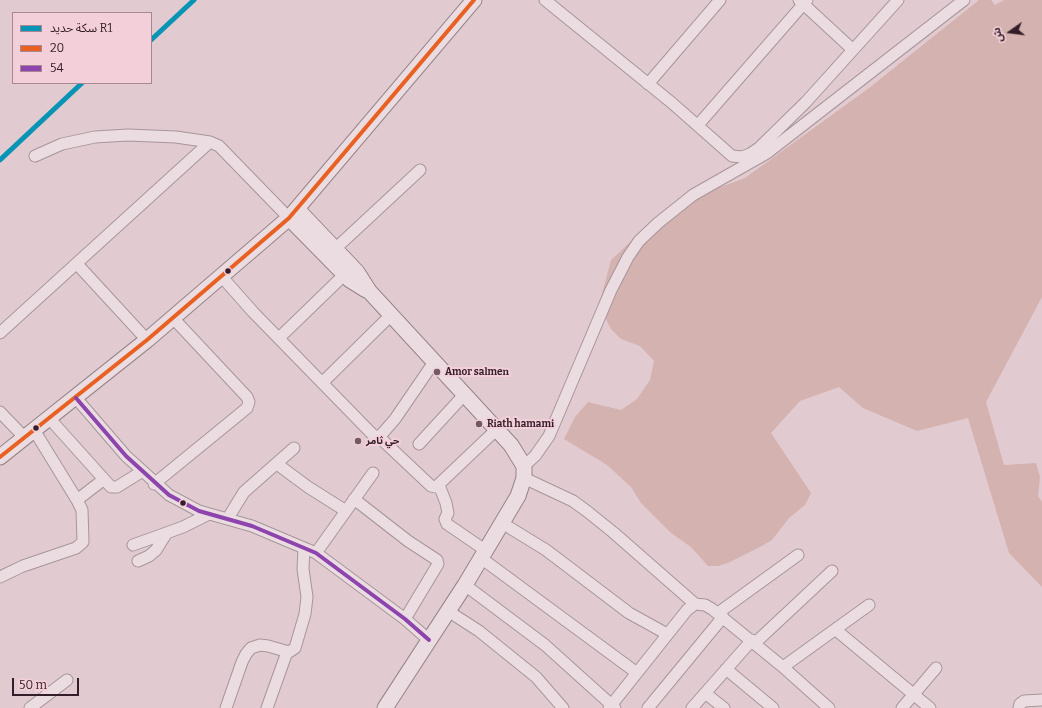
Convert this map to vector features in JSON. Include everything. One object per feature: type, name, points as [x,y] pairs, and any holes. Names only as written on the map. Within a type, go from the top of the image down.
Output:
[{"type":"main road","points":[[0,457],[76,398],[174,318],[293,214],[474,0]]},
{"type":"main road","points":[[293,214],[335,249],[357,272],[369,291],[390,315],[511,445],[524,472],[518,496],[465,585],[385,708]]},
{"type":"main road","points":[[293,214],[344,275],[369,291]]},
{"type":"street","points":[[545,0],[698,125],[732,156],[742,157],[759,148],[806,102],[852,49],[898,0]]},
{"type":"street","points":[[648,84],[720,0]]},
{"type":"street","points":[[829,708],[754,641],[721,615],[705,605],[695,604],[588,512],[573,501],[524,472],[543,446],[551,431],[611,290],[628,257],[639,242],[658,223],[692,195],[767,153],[964,0]]},
{"type":"street","points":[[698,125],[804,1],[852,49]]},
{"type":"street","points":[[35,156],[62,144],[94,137],[128,135],[176,137],[210,142],[219,146],[293,214]]},
{"type":"street","points":[[0,333],[210,142]]},
{"type":"street","points":[[335,249],[420,170]]},
{"type":"street","points":[[77,264],[147,340]]},
{"type":"street","points":[[279,338],[344,275]]},
{"type":"street","points":[[222,277],[372,436],[378,436],[432,486],[439,485],[496,430]]},
{"type":"street","points":[[322,383],[390,315]]},
{"type":"street","points":[[154,484],[247,408],[249,402],[247,397],[174,318]]},
{"type":"street","points":[[378,436],[395,419],[434,362]]},
{"type":"street","points":[[419,444],[464,395]]},
{"type":"street","points":[[76,398],[141,472],[169,495],[193,509],[252,526],[316,553],[405,619],[429,640]]},
{"type":"street","points":[[0,412],[29,434],[77,500],[82,510],[84,522],[83,542],[80,546],[23,566],[0,577]]},
{"type":"street","points":[[49,418],[103,480],[114,488],[141,472]]},
{"type":"street","points":[[228,518],[244,492],[294,448]]},
{"type":"street","points":[[277,464],[308,487],[346,511]]},
{"type":"street","points":[[316,553],[373,473]]},
{"type":"street","points":[[77,500],[103,480]]},
{"type":"street","points":[[439,485],[446,503],[448,513],[445,519],[447,524],[483,554],[637,673]]},
{"type":"street","points":[[354,499],[408,541],[437,560],[438,564],[405,619]]},
{"type":"street","points":[[133,545],[166,534],[209,514]]},
{"type":"street","points":[[502,523],[546,550],[629,613],[667,634]]},
{"type":"street","points":[[138,562],[156,550],[166,534]]},
{"type":"street","points":[[226,708],[242,662],[251,648],[260,645],[292,652],[295,648],[305,614],[307,597],[303,569],[304,548]]},
{"type":"street","points":[[648,708],[721,615],[798,555]]},
{"type":"street","points":[[692,708],[726,669],[754,641],[832,571]]},
{"type":"street","points":[[465,585],[545,645],[612,707],[667,634],[687,610],[695,604]]},
{"type":"street","points":[[783,667],[869,605]]},
{"type":"street","points":[[448,611],[479,630],[536,677],[563,708]]},
{"type":"street","points":[[836,630],[930,708]]},
{"type":"street","points":[[267,708],[287,652]]},
{"type":"street","points":[[902,708],[936,668]]},
{"type":"street","points":[[726,669],[773,708]]},
{"type":"street","points":[[30,708],[67,680]]},
{"type":"street","points":[[705,693],[724,708]]},
{"type":"street","points":[[1019,708],[1020,704],[1024,701],[1042,700]]},
{"type":"shaded area","points":[[979,0],[991,0],[995,5],[1004,0],[1042,0],[1042,297],[986,402],[1004,465],[1036,463],[1040,477],[1038,496],[1042,502],[1042,587],[1009,553],[968,418],[917,431],[863,408],[839,387],[800,401],[771,433],[811,493],[805,505],[789,518],[772,540],[728,563],[718,566],[708,566],[691,547],[671,533],[641,503],[631,487],[607,465],[564,439],[575,417],[588,402],[621,410],[637,399],[650,380],[654,361],[640,346],[621,339],[611,329],[599,305],[611,260],[659,215],[683,201],[745,178],[869,88]]},
{"type":"rail line","name":"R1","points":[[152,39],[194,0]]},
{"type":"rail line","name":"R1","points":[[0,160],[81,84]]},
{"type":"transit line","name":"20","points":[[0,457],[147,340],[289,218],[474,0]]},
{"type":"transit line","name":"54","points":[[76,398],[126,456],[169,495],[199,511],[252,526],[316,553],[405,619],[429,640]]},
{"type":"place","name":"Amor salmen","points":[[437,372]]},
{"type":"place","name":"Riath hamami","points":[[479,424]]},
{"type":"place","name":"حي ثامر","points":[[358,441]]}]
